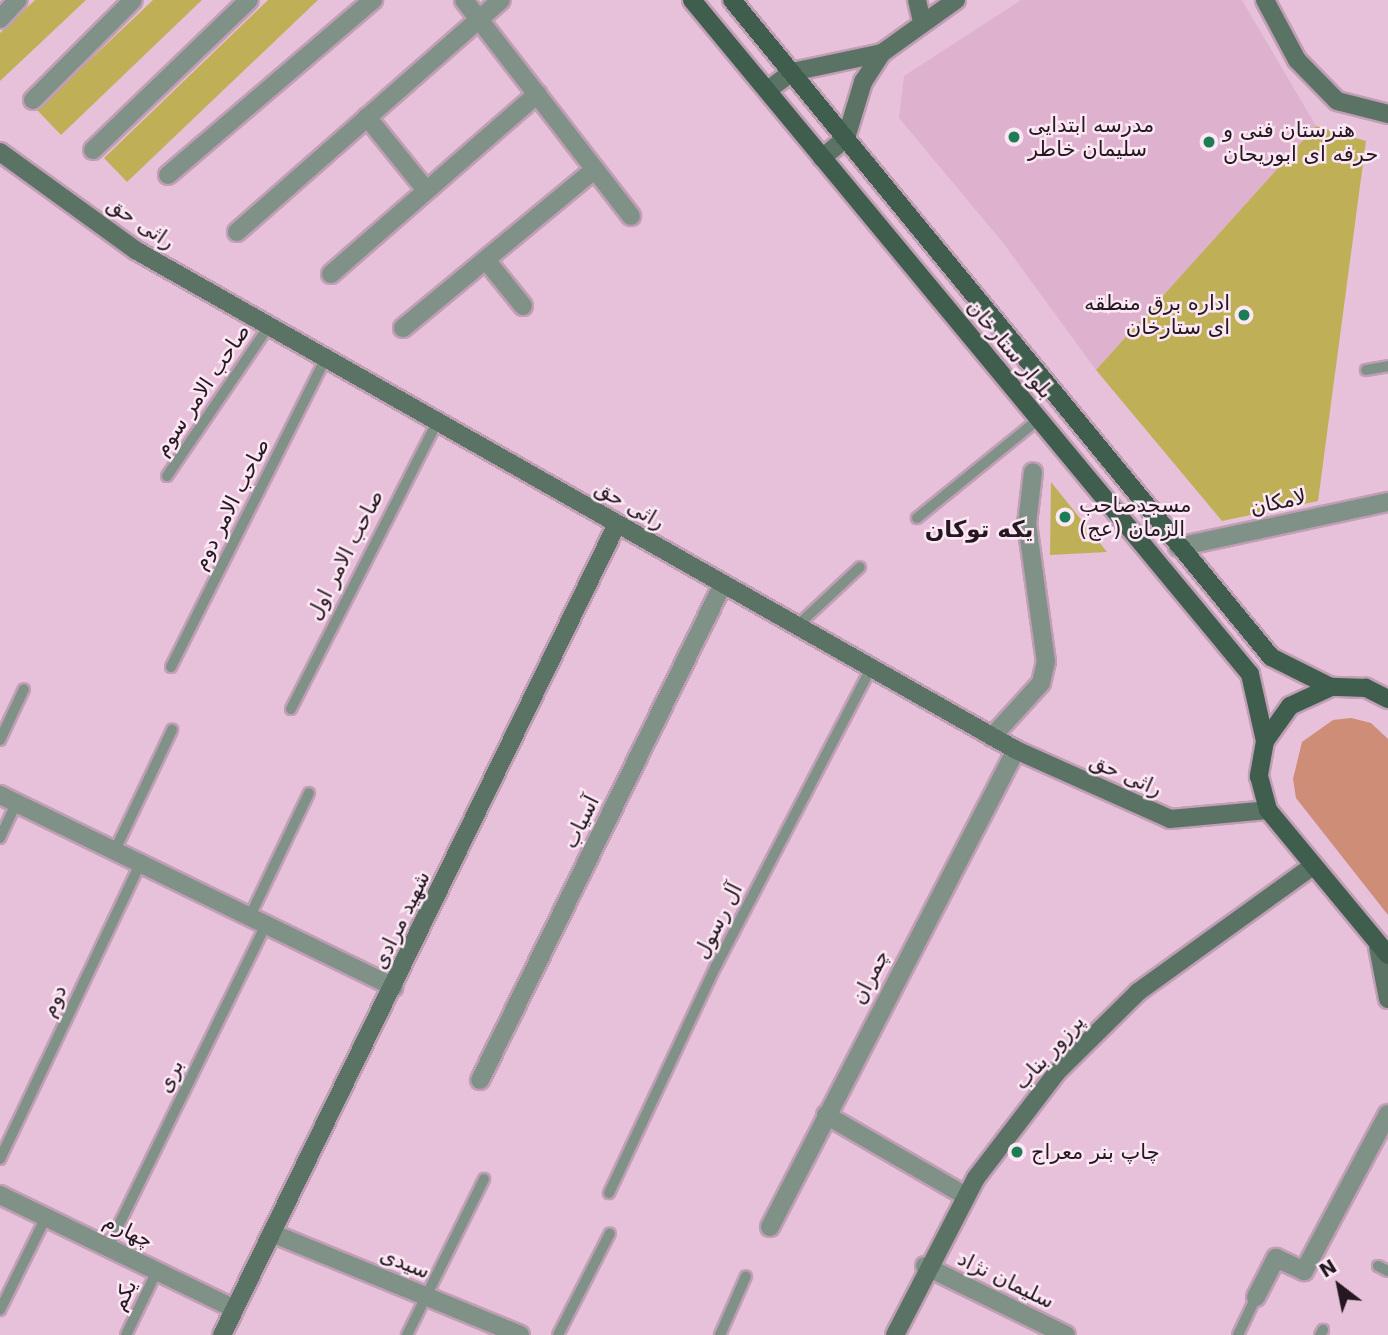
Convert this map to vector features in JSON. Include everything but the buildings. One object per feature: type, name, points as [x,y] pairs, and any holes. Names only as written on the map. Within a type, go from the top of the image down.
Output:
[{"type":"main road","name":"بلوار ستارخان","points":[[692,0],[1250,674],[1265,741]]},
{"type":"main road","name":"بلوار ستارخان","points":[[732,0],[1178,547],[1271,657],[1331,687]]},
{"type":"main road","points":[[918,0],[922,22]]},
{"type":"main road","points":[[822,158],[846,138],[863,82],[881,53],[956,0]]},
{"type":"main road","points":[[1265,0],[1297,60],[1338,101],[1388,114]]},
{"type":"main road","points":[[768,90],[792,72],[881,53]]},
{"type":"main road","name":"راثی حق","points":[[0,152],[137,251],[870,670],[1016,750],[1170,819],[1268,810]]},
{"type":"main road","name":"شهید مرادی","points":[[222,1335],[274,1234],[617,524]]},
{"type":"main road","points":[[1388,699],[1366,688],[1331,687],[1290,706],[1265,741],[1259,776],[1268,810],[1383,951],[1388,999]]},
{"type":"main road","name":"پرزور بناب","points":[[895,1335],[926,1266],[966,1196],[1057,1072],[1138,992],[1313,866]]},
{"type":"street","points":[[0,19],[18,0]]},
{"type":"street","points":[[33,100],[133,0]]},
{"type":"street","points":[[93,150],[249,0]]},
{"type":"street","points":[[168,174],[373,0]]},
{"type":"street","points":[[464,0],[631,216]]},
{"type":"street","points":[[237,232],[501,0]]},
{"type":"street","points":[[331,274],[537,94]]},
{"type":"street","points":[[368,117],[426,190]]},
{"type":"street","points":[[403,328],[595,169]]},
{"type":"street","points":[[485,260],[523,306]]},
{"type":"street","points":[[992,737],[1041,683],[1046,662],[1027,524],[1033,472]]},
{"type":"street","name":"لامکان","points":[[1178,547],[1388,502]]},
{"type":"street","name":"آسیاب","points":[[480,1080],[723,584]]},
{"type":"street","name":"چمران","points":[[770,1227],[1016,750]]},
{"type":"street","points":[[0,795],[142,860],[394,987]]},
{"type":"street","points":[[1256,1297],[1276,1258],[1304,1272],[1388,1114]]},
{"type":"street","points":[[826,1115],[966,1196]]},
{"type":"street","name":"چهارم","points":[[0,1195],[235,1309]]},
{"type":"street","name":"سیدی","points":[[274,1234],[520,1335]]},
{"type":"street","name":"سلیمان نژاد","points":[[926,1266],[1066,1335]]},
{"type":"lane","name":"صاحب الامر سوم","points":[[167,475],[269,326]]},
{"type":"lane","name":"صاحب الامر دوم","points":[[171,667],[326,358]]},
{"type":"lane","points":[[1366,370],[1388,366]]},
{"type":"lane","points":[[917,519],[1039,419]]},
{"type":"lane","name":"صاحب الامر اول","points":[[291,709],[437,422]]},
{"type":"lane","points":[[797,626],[860,567]]},
{"type":"lane","name":"آل رسول","points":[[608,1194],[716,966],[870,670]]},
{"type":"lane","points":[[0,740],[24,690]]},
{"type":"lane","points":[[116,848],[173,730]]},
{"type":"lane","name":"بری","points":[[108,1247],[259,918],[309,793]]},
{"type":"lane","points":[[0,838],[17,802]]},
{"type":"lane","name":"دوم","points":[[0,1159],[142,860]]},
{"type":"lane","points":[[407,1335],[484,1179]]},
{"type":"lane","points":[[0,1311],[46,1217]]},
{"type":"lane","points":[[558,1335],[610,1233]]},
{"type":"lane","name":"یکم","points":[[126,1335],[157,1271]]},
{"type":"lane","points":[[720,1335],[746,1276]]},
{"type":"lane","points":[[1238,1335],[1256,1297]]},
{"type":"shaded area","points":[[1021,0],[1242,0],[1316,126],[1096,370],[1004,244],[899,118],[904,76]]},
{"type":"shaded area","points":[[1351,718],[1371,723],[1388,739],[1388,915],[1296,798],[1293,779],[1302,742],[1333,720]]},
{"type":"place","name":"مدرسه ابتدایی سلیمان خاطر","points":[[1014,137]]},
{"type":"place","name":"هنرستان فنی و حرفه ای ابوریحان","points":[[1209,142]]},
{"type":"place","name":"اداره برق منطقه ای ستارخان","points":[[1244,315]]},
{"type":"place","name":"مسجدصاحب الزمان (عج)","points":[[1065,517]]},
{"type":"place","name":"چاپ بنر معراج","points":[[1017,1152]]},
{"type":"district","name":"یکه توکان","points":[[979,529]]}]
